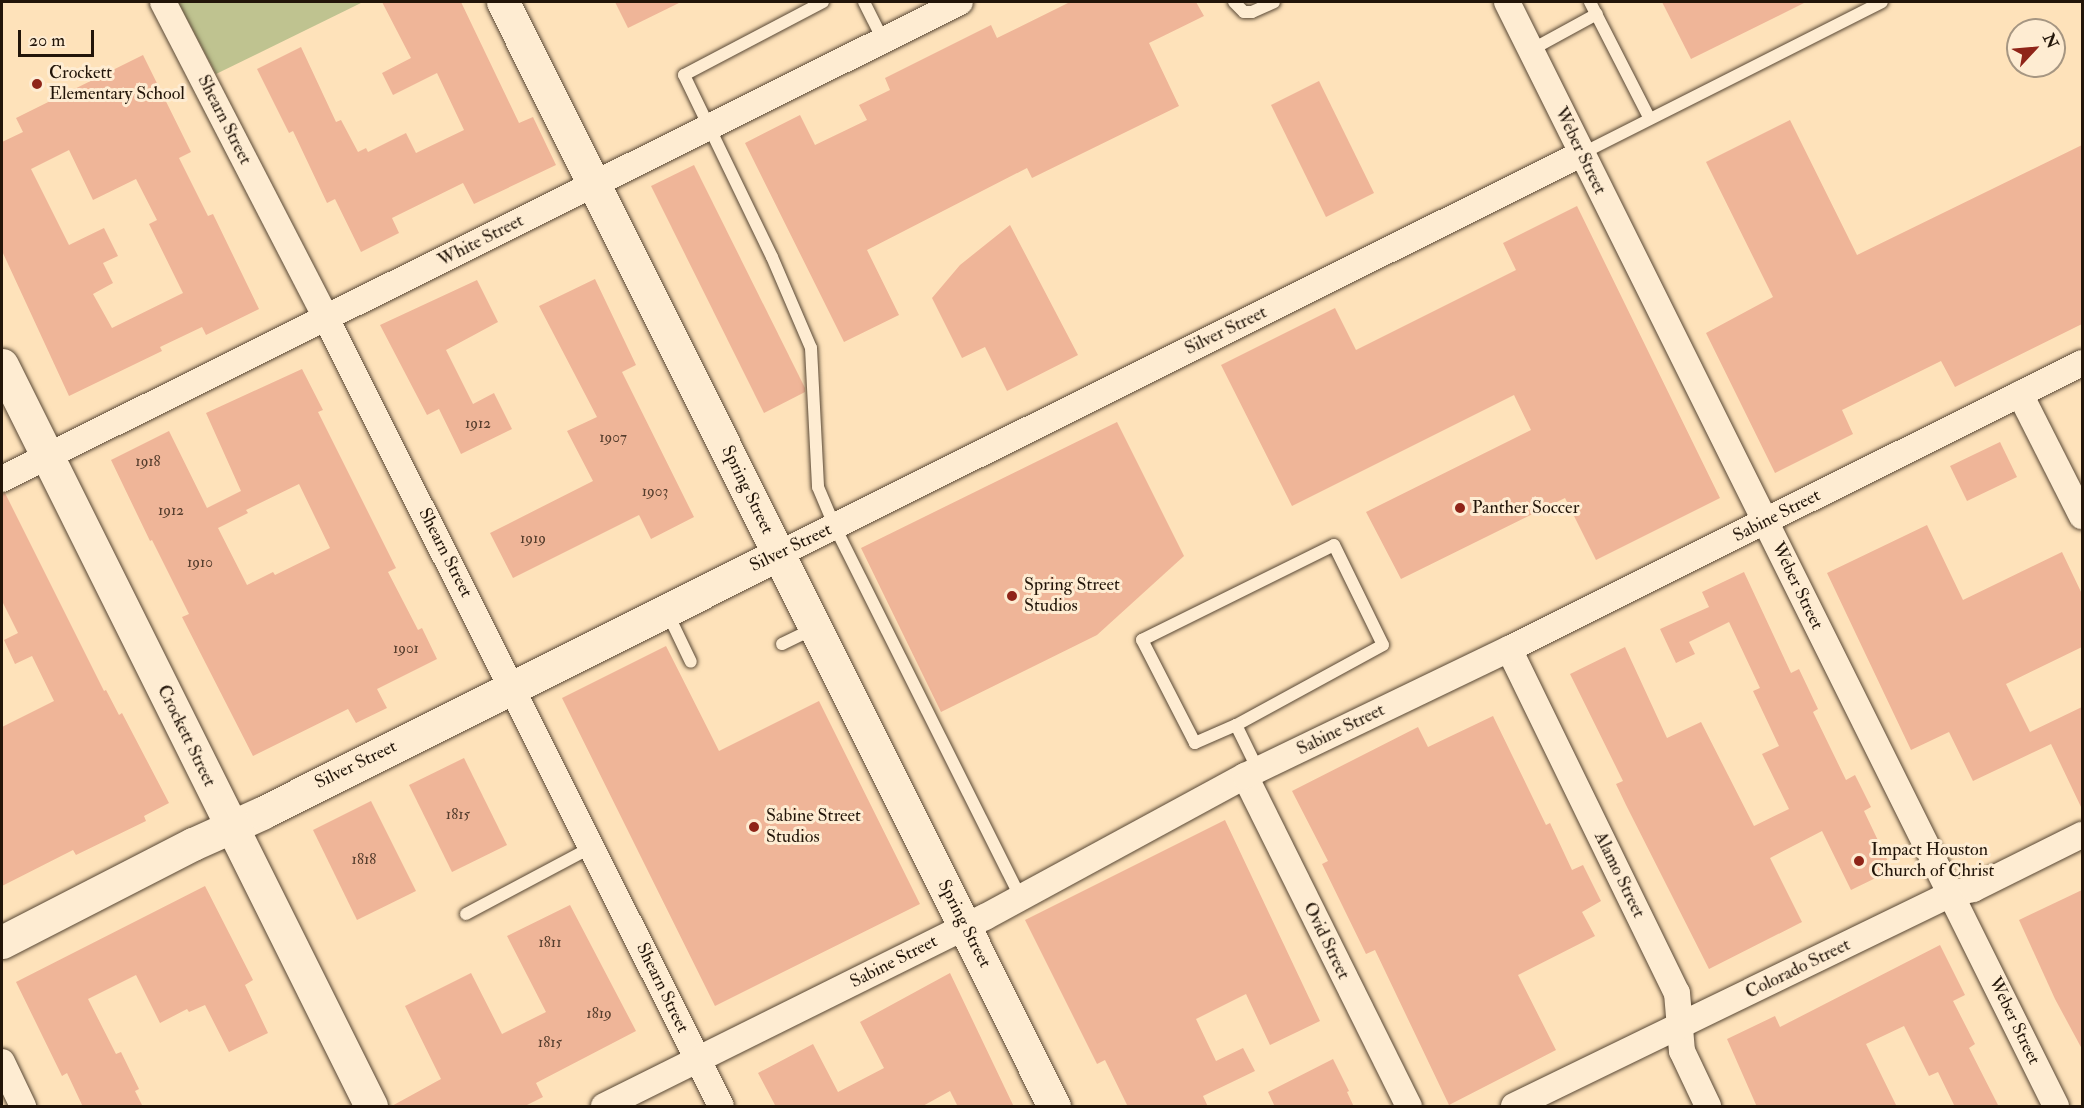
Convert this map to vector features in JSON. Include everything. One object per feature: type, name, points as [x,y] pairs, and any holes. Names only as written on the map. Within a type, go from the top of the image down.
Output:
[{"type":"street","name":"Shearn Street","points":[[164,2],[326,318],[721,1107]]},
{"type":"street","name":"Spring Street","points":[[503,2],[1054,1107]]},
{"type":"street","name":"White Street","points":[[2,479],[960,2]]},
{"type":"street","name":"Weber Street","points":[[1507,2],[2056,1107]]},
{"type":"street","name":"Silver Street","points":[[2,942],[193,844],[232,827],[512,688],[1581,154]]},
{"type":"street","name":"Sabine Street","points":[[604,1107],[965,927],[1251,773],[1509,650],[2082,363]]},
{"type":"street","name":"Crockett Street","points":[[2,365],[371,1107]]},
{"type":"street","points":[[2020,394],[2082,516]]},
{"type":"street","name":"Alamo Street","points":[[1509,650],[1677,993],[1682,1051],[1708,1107]]},
{"type":"street","name":"Ovid Street","points":[[1251,773],[1409,1107]]},
{"type":"street","name":"Colorado Street","points":[[1514,1107],[1951,894],[1973,889],[2082,835]]},
{"type":"street","points":[[2,1062],[23,1107]]},
{"type":"lane","points":[[823,2],[684,75],[772,257],[812,348],[818,487],[835,527],[1020,896]]},
{"type":"lane","points":[[864,2],[883,40]]},
{"type":"lane","points":[[1234,2],[1244,12],[1252,12],[1274,2]]},
{"type":"lane","points":[[1590,2],[1650,119]]},
{"type":"lane","points":[[1581,154],[1882,2]]},
{"type":"lane","points":[[1531,50],[1597,15]]},
{"type":"lane","points":[[1334,545],[1383,645],[1236,725],[1195,743],[1142,640],[1334,545]]},
{"type":"lane","points":[[666,611],[691,662]]},
{"type":"lane","points":[[782,644],[816,628]]},
{"type":"lane","points":[[1236,725],[1251,773]]},
{"type":"lane","points":[[466,914],[592,847]]},
{"type":"green space","points":[[178,2],[363,2],[216,74]]},
{"type":"building","points":[[382,2],[461,2],[519,123],[533,117],[556,165],[474,204],[463,183],[392,218],[399,233],[361,252],[335,199],[327,203],[293,131],[289,133],[257,69],[301,47],[336,122],[341,120],[358,152],[366,148],[368,152],[406,133],[416,153],[464,130],[437,73],[393,95],[382,73],[411,58]]},
{"type":"building","points":[[615,2],[681,2],[628,28]]},
{"type":"building","points":[[1070,2],[1196,2],[1204,16],[1149,43],[1179,106],[1032,178],[1027,168],[867,250],[899,315],[844,342],[745,143],[800,115],[815,145],[867,120],[859,105],[890,90],[885,78],[991,25],[997,38]]},
{"type":"building","points":[[1662,2],[1806,2],[1691,59]]},
{"type":"building","points":[[143,55],[191,152],[179,158],[208,216],[213,214],[259,309],[206,335],[202,327],[160,347],[162,351],[69,396],[2,251],[2,142],[23,132],[16,118]],"holes":[[[69,150],[93,200],[136,179],[157,220],[149,224],[183,293],[112,328],[93,294],[113,283],[103,263],[118,256],[104,228],[69,245],[31,169]]]},
{"type":"building","points":[[1319,81],[1374,193],[1326,217],[1271,105]]},
{"type":"building","points":[[1790,120],[1857,255],[2082,145],[2082,324],[1955,387],[1941,361],[1842,410],[1853,434],[1775,473],[1706,333],[1773,297],[1706,162]]},
{"type":"building","points":[[694,165],[805,388],[805,392],[764,413],[651,186]]},
{"type":"building","points":[[1577,206],[1720,498],[1596,560],[1565,498],[1401,579],[1366,512],[1531,430],[1514,395],[1292,506],[1221,365],[1335,308],[1356,350],[1516,270],[1503,243]]},
{"type":"building","points":[[1010,225],[1078,355],[1007,391],[985,347],[962,358],[932,298],[960,265]]},
{"type":"building","points":[[595,279],[636,365],[622,372],[694,517],[651,539],[639,515],[513,578],[490,533],[593,481],[567,431],[597,417],[539,306]]},
{"type":"building","points":[[477,280],[498,322],[446,350],[473,404],[494,393],[512,429],[461,454],[439,409],[427,415],[380,325]]},
{"type":"building","points":[[302,369],[323,410],[318,412],[396,568],[388,572],[418,630],[422,628],[437,659],[377,689],[387,708],[356,723],[348,709],[253,756],[182,617],[189,614],[152,540],[150,541],[111,460],[169,431],[207,508],[241,491],[206,413]],"holes":[[[299,484],[330,548],[275,575],[273,572],[247,585],[218,528],[248,513],[246,510]]]},
{"type":"building","name":"Spring Street Studios","points":[[1117,422],[1184,556],[1097,635],[941,712],[861,548]]},
{"type":"building","points":[[2000,442],[2017,477],[1967,501],[1950,466]]},
{"type":"building","points":[[5,493],[104,691],[106,690],[119,715],[122,713],[169,803],[144,816],[146,821],[76,855],[73,850],[2,886],[2,727],[54,701],[32,656],[15,664],[4,640],[18,633],[2,601],[2,494]]},
{"type":"building","points":[[1927,525],[1963,600],[2062,552],[2082,594],[2082,647],[2006,684],[2030,732],[2082,707],[2082,809],[2051,744],[1973,781],[1949,732],[1911,750],[1827,573]]},
{"type":"building","points":[[1744,572],[1791,673],[1799,669],[1818,709],[1813,712],[1846,780],[1855,775],[1871,807],[1864,811],[1892,870],[1851,890],[1822,831],[1770,858],[1802,922],[1709,969],[1616,784],[1623,781],[1570,674],[1625,647],[1667,738],[1701,722],[1754,826],[1789,809],[1762,754],[1779,746],[1753,691],[1760,688],[1729,622],[1689,642],[1695,654],[1676,663],[1660,629],[1709,607],[1702,592]]},
{"type":"building","name":"Sabine Street Studios","points":[[666,646],[719,751],[819,701],[920,904],[715,1006],[562,698]]},
{"type":"building","points":[[1493,716],[1546,825],[1550,823],[1572,870],[1583,865],[1601,901],[1582,912],[1595,936],[1518,975],[1556,1050],[1449,1105],[1375,950],[1366,954],[1322,864],[1328,861],[1292,791],[1418,727],[1428,747]]},
{"type":"building","points":[[464,758],[507,845],[452,872],[409,785]]},
{"type":"building","points":[[371,801],[416,891],[357,920],[313,830]]},
{"type":"building","points":[[1225,820],[1320,1021],[1270,1045],[1246,994],[1196,1019],[1216,1061],[1243,1048],[1255,1071],[1203,1096],[1208,1107],[1128,1107],[1105,1060],[1097,1064],[1025,920]]},
{"type":"building","points":[[205,886],[253,980],[245,985],[268,1033],[229,1052],[205,1005],[189,1012],[187,1009],[160,1023],[136,975],[88,999],[116,1054],[121,1052],[139,1089],[135,1091],[143,1107],[83,1107],[67,1073],[62,1076],[16,982]]},
{"type":"building","points":[[2082,890],[2082,1049],[2055,999],[2019,920]]},
{"type":"building","points":[[570,905],[636,1031],[536,1083],[543,1097],[523,1107],[390,1107],[441,1079],[405,1006],[471,973],[502,1034],[546,1012],[507,936]]},
{"type":"building","points":[[1940,945],[1965,995],[1953,1001],[1975,1044],[1969,1048],[1999,1107],[1955,1107],[1938,1072],[1929,1076],[1904,1026],[1866,1044],[1897,1107],[1757,1107],[1727,1039],[1775,1016],[1780,1027]]},
{"type":"building","points":[[950,973],[1014,1107],[958,1107],[950,1091],[921,1107],[776,1107],[758,1073],[813,1044],[838,1092],[884,1068],[860,1022]]},
{"type":"building","points":[[1333,1059],[1349,1091],[1347,1092],[1354,1107],[1275,1107],[1268,1092]]},
{"type":"place","name":"Crockett Elementary School","points":[[37,84]]},
{"type":"place","name":"Panther Soccer","points":[[1460,508]]},
{"type":"place","name":"Spring Street Studios","points":[[1012,596]]},
{"type":"place","name":"Sabine Street Studios","points":[[754,827]]},
{"type":"place","name":"Impact Houston Church of Christ","points":[[1859,861]]}]
